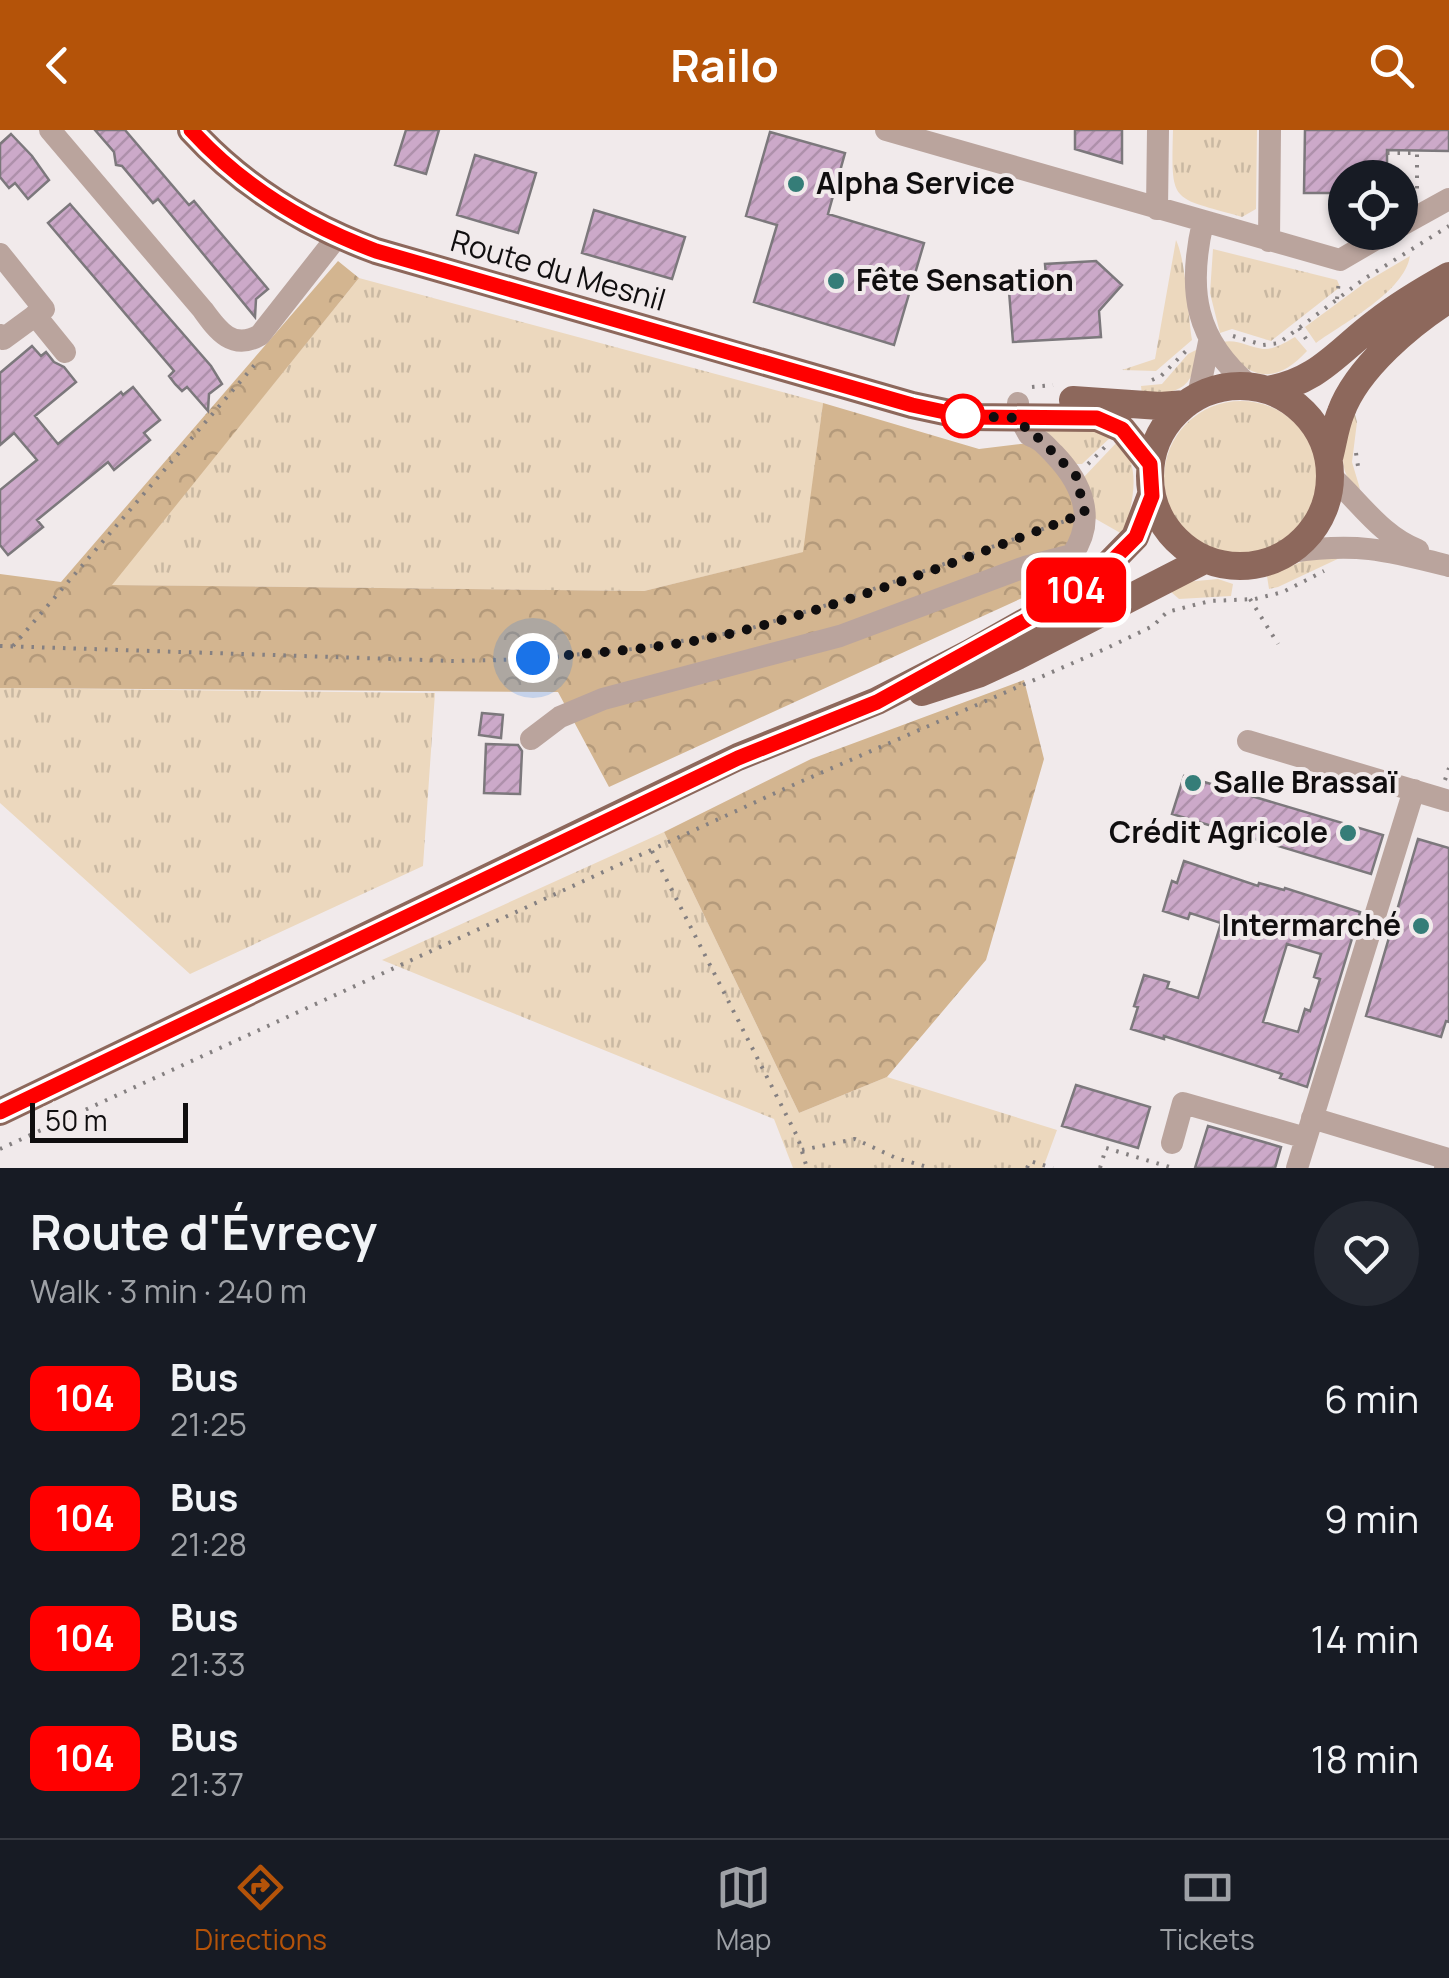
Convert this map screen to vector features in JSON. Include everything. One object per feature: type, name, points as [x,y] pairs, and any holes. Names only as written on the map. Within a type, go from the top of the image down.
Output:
[{"type":"main road","name":"Route du Mesnil","points":[[191,130],[228,166],[271,199],[338,236],[376,251],[712,350],[968,417],[1020,403],[1094,400],[1160,406],[1192,400]]},
{"type":"main road","points":[[1449,276],[1379,320],[1312,376],[1291,386],[1232,386],[1192,400],[1162,430],[1150,464],[1152,496],[1170,534],[1204,560],[1222,565],[1258,566],[1291,552],[1320,519],[1328,498],[1340,413],[1362,376],[1422,316],[1449,299]]},
{"type":"main road","points":[[1259,388],[1282,396],[1307,415],[1317,428],[1330,467]]},
{"type":"main road","name":"Route du Mesnil","points":[[1020,403],[1097,418],[1122,429],[1150,464]]},
{"type":"main road","points":[[0,1112],[738,758],[877,702],[1019,626],[1097,576],[1136,537],[1152,496]]},
{"type":"main road","points":[[877,702],[978,674],[1204,560]]},
{"type":"street","points":[[50,130],[226,338],[250,342],[260,336],[338,236]]},
{"type":"street","points":[[886,130],[1340,260],[1357,250]]},
{"type":"street","points":[[1157,209],[1158,130]]},
{"type":"street","points":[[1269,241],[1270,130]]},
{"type":"street","points":[[1418,216],[1449,199]]},
{"type":"street","points":[[1192,400],[1208,342],[1197,287],[1196,253],[1203,222]]},
{"type":"street","points":[[0,254],[44,309],[3,338],[0,335]]},
{"type":"street","points":[[35,315],[65,352]]},
{"type":"street","points":[[1208,342],[1232,372],[1259,388]]},
{"type":"street","points":[[531,739],[560,717],[603,699],[840,636],[1025,567],[1072,555],[1083,539],[1085,513],[1076,476],[1039,438],[1030,435],[1020,403]]},
{"type":"street","points":[[1330,467],[1364,513],[1406,546],[1449,564]]},
{"type":"street","points":[[1291,552],[1320,547],[1374,547],[1449,564]]},
{"type":"street","points":[[1248,742],[1449,800]]},
{"type":"street","points":[[1298,1168],[1414,790]]},
{"type":"street","points":[[1172,1142],[1184,1103],[1448,1158],[1445,1168]]},
{"type":"path","points":[[1387,152],[1416,153],[1416,190],[1427,190]]},
{"type":"path","points":[[1135,381],[1158,378],[1208,342],[1240,336],[1272,346],[1364,279],[1449,226]]},
{"type":"path","points":[[1299,328],[1312,348]]},
{"type":"path","points":[[13,646],[269,348]]},
{"type":"path","points":[[1020,403],[1057,384]]},
{"type":"path","points":[[1076,476],[1116,437]]},
{"type":"path","points":[[1357,445],[1361,483]]},
{"type":"path","points":[[0,646],[454,661],[633,650],[742,631],[837,602],[1085,513]]},
{"type":"path","points":[[0,1149],[784,789],[1105,649],[1153,626],[1168,612],[1210,601],[1283,592],[1336,565]]},
{"type":"path","points":[[1250,599],[1278,644]]},
{"type":"path","points":[[652,851],[802,1150],[807,1168]]},
{"type":"path","points":[[802,1150],[855,1139],[896,1158],[931,1168]]},
{"type":"path","points":[[1100,1168],[1106,1148],[1173,1168]]},
{"type":"path","points":[[1028,1168],[1030,1161],[1052,1168]]},
{"type":"green space","points":[[1173,130],[1257,130],[1256,209],[1242,217],[1201,205],[1180,194],[1173,173]]},
{"type":"green space","points":[[1176,240],[1192,340],[1156,371],[1122,370],[1155,359]]},
{"type":"green space","points":[[1213,249],[1337,280],[1340,287],[1271,341],[1232,329],[1220,333],[1210,293]]},
{"type":"green space","points":[[1410,256],[1397,282],[1385,294],[1316,343],[1305,327],[1366,282]]},
{"type":"green space","points":[[338,261],[359,278],[112,585],[644,591],[803,552],[823,403],[979,449],[1029,443],[1075,491],[1086,562],[1031,594],[609,787],[558,692],[0,688],[0,574],[61,582]]},
{"type":"green space","points":[[359,278],[823,403],[804,552],[644,591],[111,585]]},
{"type":"green space","points":[[1295,337],[1307,351],[1272,374],[1251,371],[1222,342],[1267,349]]},
{"type":"green space","points":[[1200,348],[1193,373],[1183,386],[1142,395],[1141,386],[1162,384],[1188,354]]},
{"type":"green space","points":[[1241,401],[1270,407],[1295,424],[1312,449],[1318,478],[1312,507],[1295,532],[1270,549],[1241,555],[1212,549],[1187,532],[1170,507],[1164,478],[1170,449],[1187,424],[1212,407]]},
{"type":"green space","points":[[1353,407],[1357,422],[1352,462],[1360,489],[1351,482],[1343,463],[1344,440]]},
{"type":"green space","points":[[1064,423],[1112,436],[1082,464],[1075,464],[1050,441],[1044,426]]},
{"type":"green space","points":[[1119,440],[1133,474],[1124,535],[1094,518],[1083,478]]},
{"type":"green space","points":[[1344,556],[1269,589],[1267,576],[1313,557]]},
{"type":"green space","points":[[1218,579],[1233,584],[1231,596],[1179,599],[1170,591],[1185,582]]},
{"type":"green space","points":[[1024,680],[1044,759],[986,960],[887,1077],[799,1113],[664,832],[811,759]]},
{"type":"green space","points":[[0,688],[435,693],[423,866],[190,974],[0,803]]},
{"type":"green space","points":[[664,832],[799,1113],[887,1077],[1057,1130],[1043,1168],[793,1168],[774,1119],[382,960]]},
{"type":"building","points":[[95,130],[125,130],[189,205],[194,201],[268,289],[256,299],[255,317],[158,199],[153,203],[122,166],[116,165],[114,152]]},
{"type":"building","points":[[406,130],[439,130],[426,174],[395,165]]},
{"type":"building","points":[[1075,130],[1122,130],[1122,163],[1075,149]]},
{"type":"building","points":[[1305,130],[1449,130],[1449,151],[1387,150],[1387,160],[1328,160],[1328,193],[1304,193]]},
{"type":"building","points":[[770,132],[845,153],[828,214],[924,243],[894,345],[754,302],[777,225],[746,216]]},
{"type":"building","points":[[11,134],[49,180],[28,199],[15,183],[9,188],[0,177],[0,144]]},
{"type":"building","points":[[475,155],[536,173],[518,233],[457,215]]},
{"type":"building","points":[[70,204],[211,366],[222,384],[209,394],[208,411],[187,387],[182,391],[175,384],[169,376],[174,371],[48,223]]},
{"type":"building","points":[[594,210],[685,237],[672,279],[582,253]]},
{"type":"building","points":[[1096,261],[1122,285],[1099,311],[1101,337],[1013,342],[1009,291],[1047,289],[1045,264]]},
{"type":"building","points":[[32,346],[41,356],[46,352],[76,382],[35,416],[58,444],[121,392],[123,395],[133,387],[160,420],[144,433],[150,440],[114,470],[108,462],[37,520],[43,527],[8,555],[0,545],[0,490],[37,460],[14,433],[0,445],[0,373]]},
{"type":"building","points":[[482,713],[503,715],[501,738],[479,735]]},
{"type":"building","points":[[486,744],[518,745],[522,751],[520,794],[484,793]]},
{"type":"building","points":[[1184,776],[1383,835],[1371,874],[1172,814]]},
{"type":"building","name":"Intermarché","points":[[1418,839],[1449,848],[1449,1022],[1446,1021],[1441,1037],[1366,1016]]},
{"type":"building","points":[[1184,861],[1258,886],[1259,883],[1285,888],[1360,912],[1307,1087],[1280,1078],[1282,1074],[1131,1029],[1144,975],[1169,982],[1167,988],[1198,998],[1221,923],[1190,913],[1188,919],[1163,911],[1172,881],[1177,883]],"holes":[[[1287,944],[1321,954],[1314,977],[1320,979],[1310,1011],[1305,1009],[1298,1032],[1263,1022]]]},
{"type":"building","points":[[1076,1085],[1150,1107],[1138,1148],[1062,1126]]},
{"type":"building","points":[[1208,1126],[1281,1147],[1275,1168],[1195,1168]]},
{"type":"bus line","name":"104","points":[[0,1112],[738,758],[877,702],[970,653],[1097,576],[1136,537],[1152,496],[1150,464],[1122,429],[1097,418],[968,417],[912,405],[376,251],[280,206],[228,166],[191,130]]},
{"type":"place","name":"Alpha Service","points":[[796,184]]},
{"type":"place","name":"Fête Sensation","points":[[836,281]]},
{"type":"place","name":"Salle Brassaï","points":[[1193,783]]},
{"type":"place","name":"Crédit Agricole","points":[[1348,833]]},
{"type":"place","name":"Intermarché","points":[[1421,926]]},
{"type":"route","points":[[533,658],[633,650],[742,631],[837,602],[1085,513],[1076,476],[1039,438],[1030,435],[1019,418],[963,416]]}]
